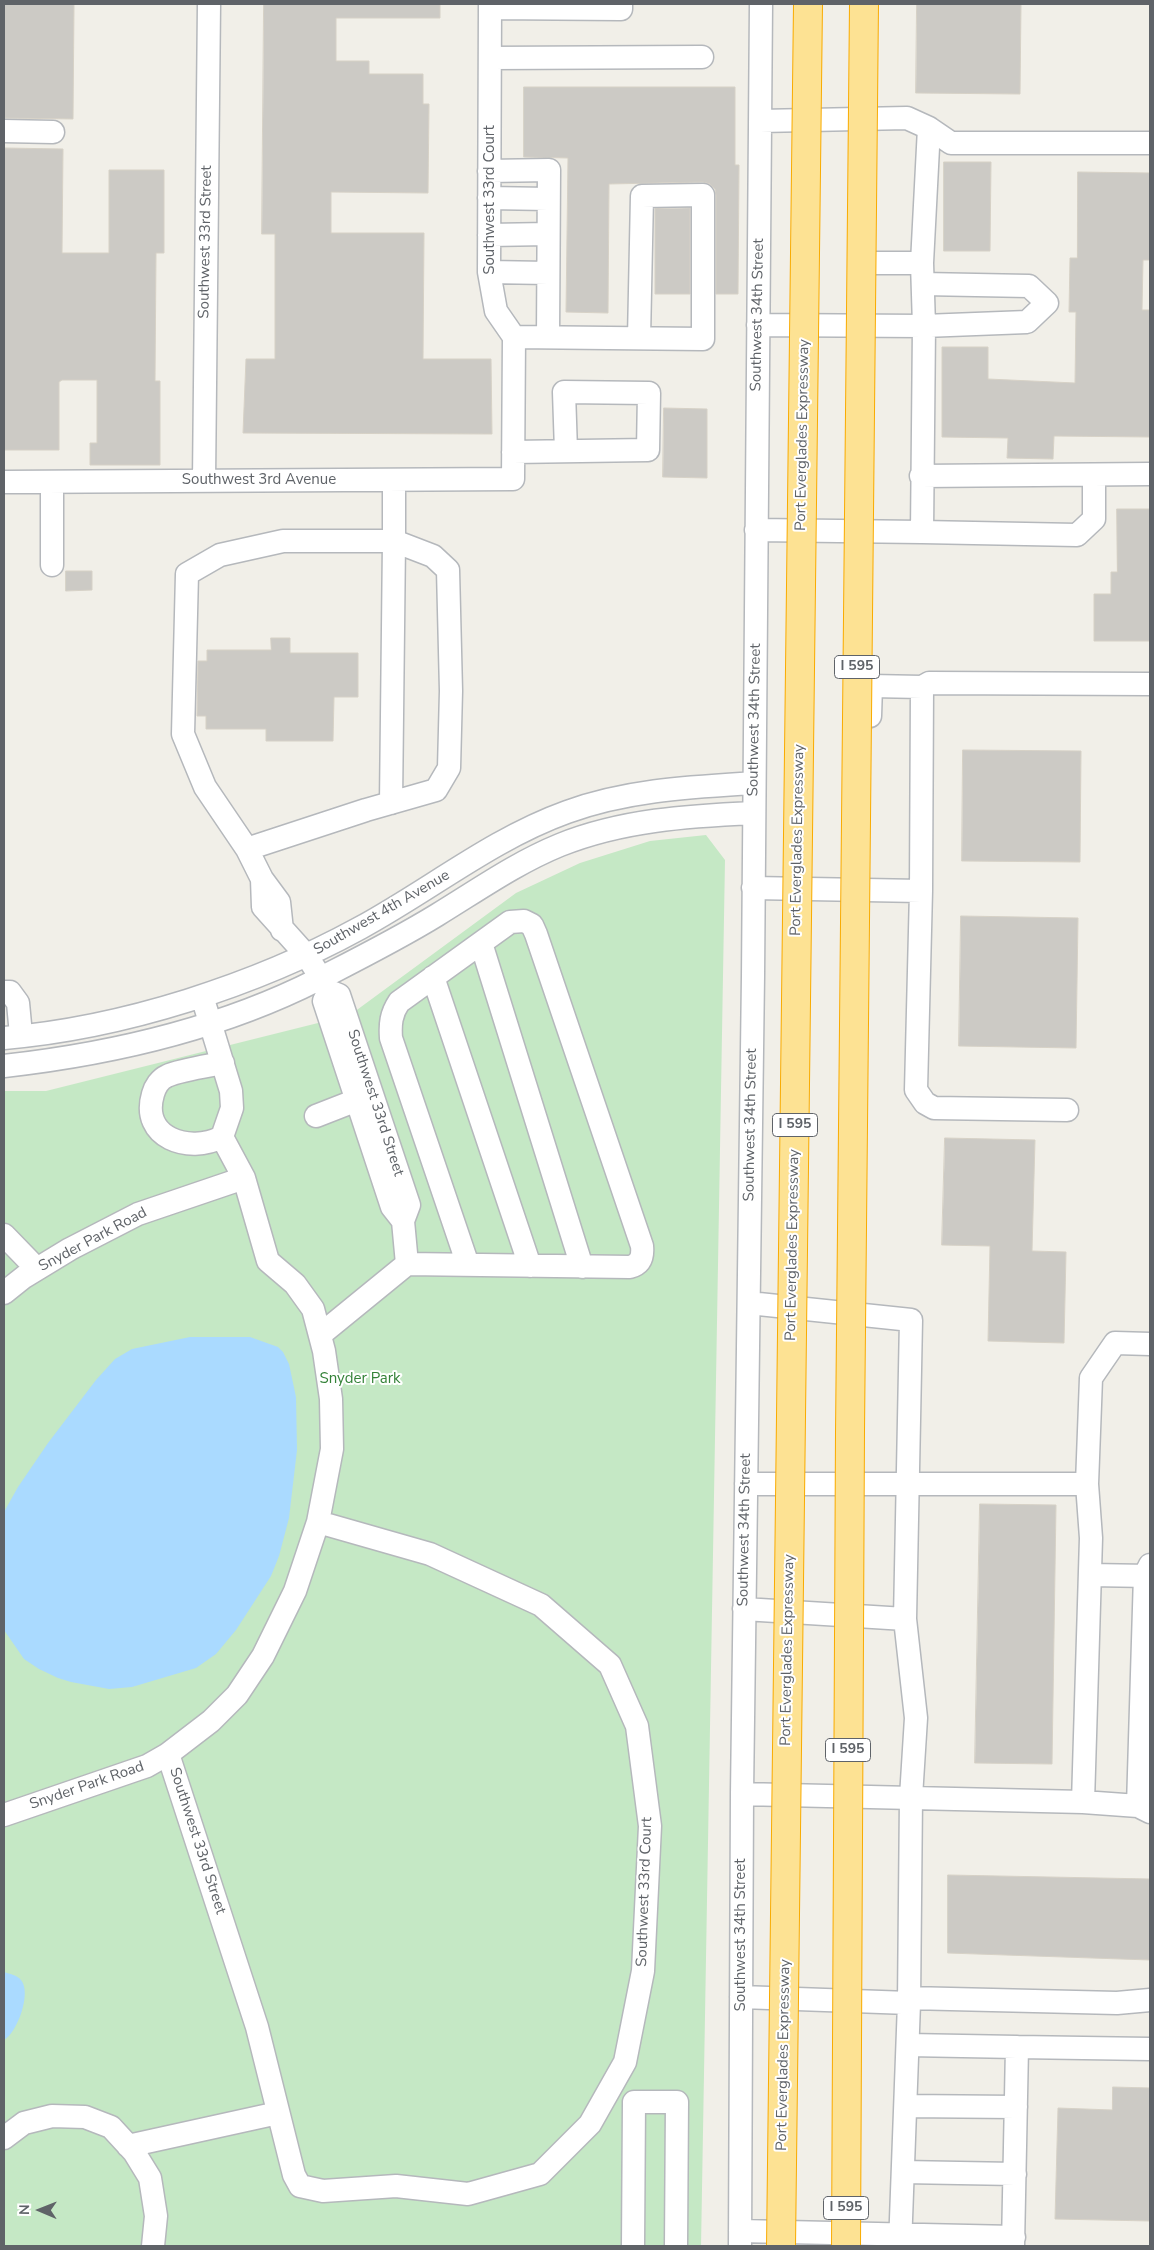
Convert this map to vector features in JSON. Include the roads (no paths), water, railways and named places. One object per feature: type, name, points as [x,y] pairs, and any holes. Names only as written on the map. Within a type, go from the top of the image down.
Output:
[{"type":"highway","name":"Port Everglades Expressway","points":[[781,2246],[808,4]]},
{"type":"highway","name":"I 595","points":[[846,2246],[850,1431],[864,4]]},
{"type":"street","name":"Southwest 33rd Street","points":[[204,480],[209,4]]},
{"type":"street","points":[[490,6],[621,9],[621,4]]},
{"type":"street","name":"Southwest 34th Street","points":[[740,2239],[742,1794],[762,4]]},
{"type":"street","name":"Southwest 33rd Court","points":[[490,6],[489,272],[496,311],[514,337]]},
{"type":"street","points":[[490,58],[702,57]]},
{"type":"street","points":[[760,121],[907,118],[929,128],[951,143],[1150,144]]},
{"type":"street","points":[[922,532],[921,476],[924,326],[922,273],[929,128]]},
{"type":"street","points":[[4,131],[53,132]]},
{"type":"street","points":[[489,171],[549,170],[548,338]]},
{"type":"street","points":[[566,451],[514,452],[514,337],[703,339],[703,196],[642,196],[639,338]]},
{"type":"street","points":[[489,198],[548,199]]},
{"type":"street","points":[[489,235],[548,234]]},
{"type":"street","points":[[758,325],[924,326],[1027,322],[1047,303],[1029,286],[922,273],[873,263]]},
{"type":"street","points":[[489,272],[548,273]]},
{"type":"street","name":"Southwest 3rd Avenue","points":[[4,482],[513,479],[514,452]]},
{"type":"street","points":[[921,476],[1150,474]]},
{"type":"street","points":[[756,530],[1077,535],[1094,519],[1094,475]]},
{"type":"street","points":[[391,803],[394,480]]},
{"type":"street","points":[[52,482],[52,565]]},
{"type":"street","points":[[283,541],[394,542],[433,556],[448,570],[451,691],[449,768],[436,790],[391,803],[247,849],[205,787],[183,734],[187,574],[220,555],[283,541]]},
{"type":"street","points":[[868,890],[870,686],[922,687],[929,683],[1150,684]]},
{"type":"street","points":[[922,687],[916,1090],[924,1103],[934,1108],[1067,1110]]},
{"type":"street","name":"Southwest 4th Avenue","points":[[12,1036],[75,1027],[141,1013],[202,996],[308,956],[362,927],[506,839],[567,812],[633,794],[700,786],[754,783]]},
{"type":"street","name":"Southwest 4th Avenue","points":[[4,1066],[56,1060],[124,1047],[188,1031],[210,1022],[325,985],[518,864],[561,845],[607,830],[668,818],[754,813]]},
{"type":"street","name":"Southwest 33rd Street","points":[[247,849],[262,879],[279,902],[282,930],[308,956],[325,985],[339,995],[410,1205],[403,1220],[407,1264]]},
{"type":"street","points":[[753,888],[920,891]]},
{"type":"street","points":[[320,1335],[407,1264],[637,1265],[643,1253],[532,924],[524,921],[510,922],[398,1002],[393,1010],[390,1024],[391,1038],[468,1264]]},
{"type":"street","points":[[481,943],[582,1266]]},
{"type":"street","points":[[433,977],[530,1266]]},
{"type":"street","name":"Southwest 33rd Street","points":[[325,985],[324,1001],[392,1207],[403,1220]]},
{"type":"street","points":[[4,992],[10,992],[18,1003],[12,1036]]},
{"type":"street","points":[[202,996],[223,1063],[231,1091],[232,1108],[222,1137],[210,1143],[195,1145],[174,1141],[160,1132],[152,1116],[151,1102],[155,1087],[166,1076],[223,1063]]},
{"type":"street","points":[[316,1116],[357,1100]]},
{"type":"street","name":"Southwest 33rd Street","points":[[222,1137],[244,1178],[268,1261],[295,1284],[313,1309],[320,1335],[331,1399],[332,1449],[318,1522],[295,1591],[263,1656],[237,1695],[211,1721],[168,1754],[254,2018],[294,2175],[300,2186],[323,2191]]},
{"type":"street","name":"Snyder Park Road","points":[[4,1293],[37,1269],[138,1214],[244,1178]]},
{"type":"street","points":[[4,1235],[37,1269]]},
{"type":"street","points":[[748,1303],[911,1320],[905,1619],[916,1718],[911,1797],[909,2001],[901,2240]]},
{"type":"street","points":[[1083,1802],[1091,1538],[1087,1484],[1091,1378],[1115,1344],[1150,1344]]},
{"type":"street","points":[[746,1484],[1087,1484]]},
{"type":"street","name":"Southwest 33rd Court","points":[[318,1522],[430,1554],[541,1605],[610,1665],[637,1726],[650,1826],[642,1971],[625,2062],[590,2124],[540,2174],[468,2194],[396,2186],[323,2191]]},
{"type":"street","points":[[742,1794],[1083,1802],[1144,1809],[1149,1572],[1090,1575]]},
{"type":"street","points":[[744,1609],[905,1619]]},
{"type":"street","name":"Snyder Park Road","points":[[4,1815],[147,1766],[168,1754]]},
{"type":"street","points":[[741,1997],[1117,2003],[1150,2000]]},
{"type":"street","points":[[908,2045],[1150,2049]]},
{"type":"street","points":[[740,2239],[1013,2241],[1017,2046]]},
{"type":"street","points":[[633,2246],[634,2102],[677,2102],[676,2246]]},
{"type":"street","points":[[906,2106],[1016,2107]]},
{"type":"street","points":[[128,2146],[278,2113]]},
{"type":"street","points":[[4,2138],[24,2123],[52,2116],[85,2116],[111,2127],[128,2146],[150,2178],[156,2216],[153,2246]]},
{"type":"street","points":[[903,2172],[1015,2174]]},
{"type":"water","points":[[190,1337],[250,1337],[278,1347],[289,1364],[296,1397],[297,1450],[289,1518],[279,1556],[271,1576],[236,1630],[216,1654],[196,1668],[132,1687],[109,1689],[58,1678],[24,1659],[4,1630],[4,1512],[18,1487],[48,1443],[96,1380],[115,1359],[132,1349]]},
{"type":"water","points":[[4,1972],[21,1980],[25,1994],[22,2012],[14,2030],[4,2040]]},
{"type":"park label","name":"Snyder Park","points":[[360,1379]]}]
